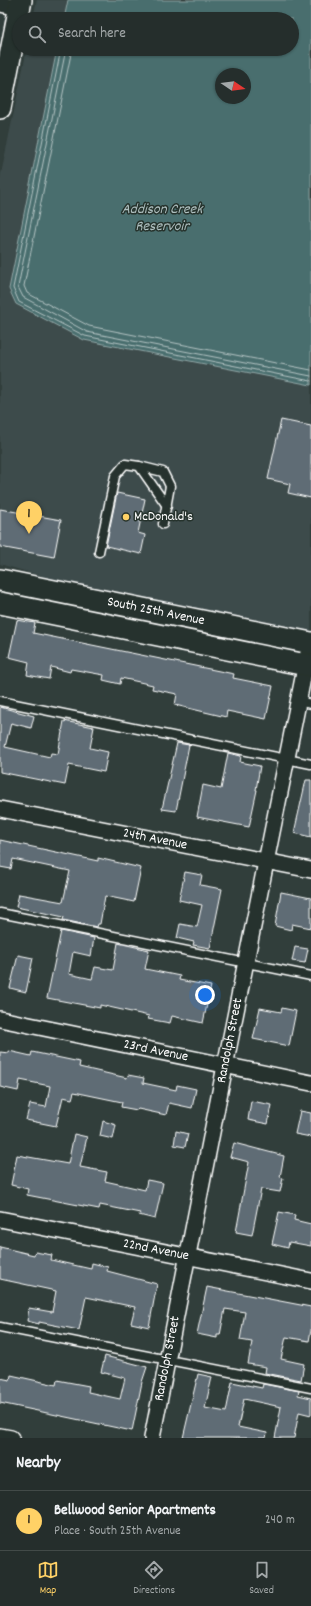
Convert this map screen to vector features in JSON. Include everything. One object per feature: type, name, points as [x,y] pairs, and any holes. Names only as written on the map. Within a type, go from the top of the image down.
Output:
[{"type":"main road","points":[[0,108],[12,19]]},
{"type":"main road","name":"South 25th Avenue","points":[[0,580],[186,618],[310,641]]},
{"type":"main road","name":"South 25th Avenue","points":[[0,603],[308,666]]},
{"type":"main road","points":[[182,641],[186,618]]},
{"type":"street","name":"Randolph Street","points":[[152,1438],[286,759],[304,702],[310,641]]},
{"type":"street","name":"24th Avenue","points":[[0,809],[311,870]]},
{"type":"street","name":"23rd Avenue","points":[[0,1019],[311,1083]]},
{"type":"street","name":"22nd Avenue","points":[[0,1219],[311,1281]]},
{"type":"street","points":[[0,1436],[11,1438]]},
{"type":"lane","points":[[100,552],[114,476],[125,464],[163,472],[170,486],[163,524]]},
{"type":"lane","points":[[139,466],[167,506]]},
{"type":"lane","points":[[0,701],[311,764]]},
{"type":"lane","points":[[0,914],[311,976]]},
{"type":"lane","points":[[0,1327],[311,1388]]},
{"type":"shaded area","points":[[37,0],[311,0],[311,633],[66,583],[0,564],[0,179],[26,56],[299,56],[299,12],[34,12]]},
{"type":"water","name":"Addison Creek Reservoir","points":[[68,0],[311,0],[311,385],[84,340],[16,304],[9,289],[56,56],[299,56],[299,12],[65,12]]},
{"type":"building","points":[[281,420],[311,426],[311,498],[288,493],[290,484],[268,479]]},
{"type":"building","name":"McDonald's","points":[[117,493],[145,499],[138,533],[145,535],[141,554],[106,546]]},
{"type":"building","points":[[0,509],[61,520],[54,557],[0,547]]},
{"type":"building","points":[[17,620],[35,623],[33,633],[234,674],[233,678],[273,686],[266,719],[227,711],[226,717],[175,705],[177,694],[152,689],[153,685],[121,678],[120,684],[103,680],[104,675],[71,669],[70,672],[51,667],[49,679],[27,675],[29,662],[9,657]]},
{"type":"building","points":[[0,707],[34,716],[31,728],[11,723],[5,747],[50,757],[51,753],[58,754],[64,721],[94,727],[90,748],[108,752],[104,772],[69,765],[65,785],[0,772]]},
{"type":"building","points":[[177,743],[189,745],[176,811],[162,809]]},
{"type":"building","points":[[228,753],[241,756],[240,762],[260,766],[257,790],[249,827],[197,817],[203,785],[221,789]]},
{"type":"building","points":[[306,780],[311,780],[311,837],[294,833]]},
{"type":"building","points":[[0,840],[98,861],[98,858],[141,868],[134,902],[105,896],[100,924],[98,924],[97,927],[63,920],[64,917],[16,907],[19,894],[63,902],[70,871],[13,859],[11,869],[0,867]]},
{"type":"building","points":[[185,872],[202,875],[200,885],[222,889],[210,948],[193,945],[194,942],[177,938],[180,924],[197,927],[202,905],[179,900]]},
{"type":"building","points":[[281,892],[311,898],[311,928],[292,924],[291,930],[275,926]]},
{"type":"building","points":[[61,931],[94,938],[91,956],[73,952],[69,974],[92,979],[95,967],[113,970],[118,943],[149,950],[145,969],[180,976],[179,980],[211,986],[203,1023],[172,1016],[170,1023],[148,1019],[149,1016],[100,1005],[100,1008],[47,998]]},
{"type":"building","points":[[295,947],[308,949],[305,963],[292,961]]},
{"type":"building","points":[[18,955],[33,958],[26,992],[10,988]]},
{"type":"building","points":[[260,1008],[281,1012],[282,1008],[296,1011],[289,1046],[253,1039]]},
{"type":"building","points":[[9,1051],[31,1056],[32,1052],[80,1062],[79,1067],[127,1078],[128,1075],[144,1078],[143,1083],[176,1090],[177,1085],[196,1089],[192,1108],[169,1103],[166,1115],[121,1107],[122,1102],[74,1092],[72,1099],[63,1097],[56,1126],[26,1120],[30,1104],[46,1107],[50,1086],[20,1080],[18,1091],[0,1087],[0,1052],[9,1053]]},
{"type":"building","points":[[251,1101],[272,1105],[268,1124],[248,1120]]},
{"type":"building","points":[[300,1111],[311,1113],[311,1137],[295,1134]]},
{"type":"building","points":[[103,1121],[116,1125],[113,1139],[100,1136]]},
{"type":"building","points":[[176,1131],[188,1134],[185,1147],[174,1145]]},
{"type":"building","points":[[74,1134],[87,1137],[80,1167],[107,1172],[105,1181],[145,1190],[147,1180],[163,1183],[155,1219],[139,1215],[140,1213],[100,1205],[99,1209],[27,1195],[28,1189],[11,1185],[17,1155],[68,1164]]},
{"type":"building","points":[[234,1143],[284,1156],[280,1177],[283,1178],[280,1192],[261,1189],[252,1235],[236,1232],[249,1162],[230,1157]]},
{"type":"building","points":[[279,1212],[295,1215],[294,1220],[311,1224],[311,1246],[289,1242],[288,1248],[272,1244]]},
{"type":"building","points":[[0,1247],[34,1255],[35,1252],[52,1255],[51,1260],[91,1269],[92,1263],[108,1267],[107,1271],[157,1284],[149,1327],[131,1323],[135,1307],[86,1297],[79,1330],[27,1321],[29,1308],[52,1312],[56,1291],[0,1279]]},
{"type":"building","points":[[207,1287],[311,1307],[311,1330],[309,1341],[286,1337],[281,1359],[304,1364],[301,1380],[265,1373],[266,1367],[248,1364],[252,1342],[240,1340],[245,1312],[225,1309],[220,1335],[217,1335],[217,1338],[197,1334]]},
{"type":"building","points":[[105,1356],[147,1367],[142,1382],[132,1431],[0,1403],[0,1378],[10,1380],[11,1375],[56,1385],[57,1380],[89,1386],[88,1392],[120,1399],[125,1378],[101,1372]]},
{"type":"building","points":[[198,1374],[212,1377],[205,1408],[226,1412],[232,1382],[262,1388],[263,1384],[299,1391],[298,1395],[311,1398],[311,1415],[299,1412],[294,1438],[275,1438],[281,1407],[244,1399],[238,1427],[267,1433],[266,1438],[183,1438]]},
{"type":"place","name":"McDonald's","points":[[126,517]]},
{"type":"place","name":"Bellwood Senior Apartments","points":[[29,534]]}]
